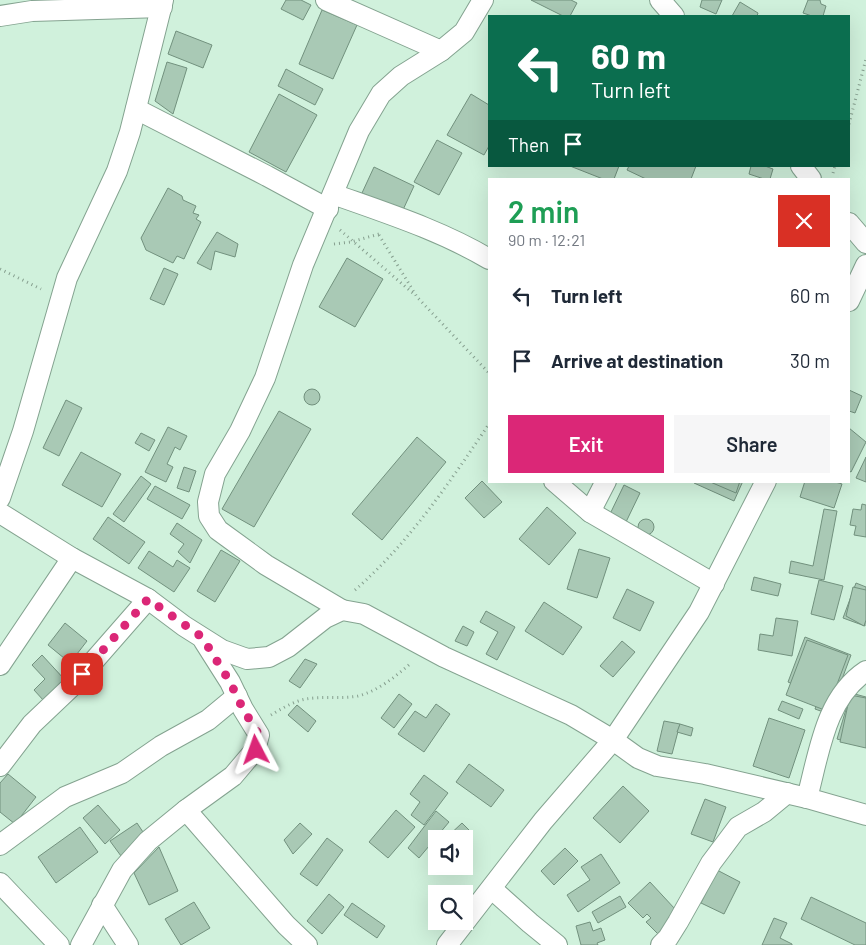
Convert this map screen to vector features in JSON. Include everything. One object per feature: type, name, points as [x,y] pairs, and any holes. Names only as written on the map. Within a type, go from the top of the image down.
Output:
[{"type":"street","points":[[326,0],[441,52]]},
{"type":"street","points":[[483,0],[464,32],[441,52],[401,76],[381,94],[359,131],[311,246],[265,378],[240,431],[215,474],[208,502],[209,516],[218,530],[266,565],[339,608],[364,614],[427,648],[501,684],[571,714],[638,758],[656,766],[706,774],[807,798],[866,815]]},
{"type":"street","points":[[660,0],[673,15]]},
{"type":"street","points":[[0,16],[32,11],[163,4],[136,109],[117,171],[67,278],[23,431],[0,498]]},
{"type":"street","points":[[136,109],[267,176],[330,202],[406,220],[470,248],[488,258]]},
{"type":"street","points":[[802,167],[810,178]]},
{"type":"street","points":[[850,224],[866,243]]},
{"type":"street","points":[[850,299],[866,265]]},
{"type":"street","points":[[556,483],[590,512],[714,584]]},
{"type":"street","points":[[590,512],[605,483]]},
{"type":"street","points":[[447,945],[543,821],[613,740],[700,612],[765,483]]},
{"type":"street","points":[[0,514],[72,558],[148,599],[222,650],[247,659],[269,657],[288,647],[339,608]]},
{"type":"street","points":[[0,666],[72,558]]},
{"type":"street","points":[[0,766],[32,724],[71,687],[148,599]]},
{"type":"street","points":[[81,945],[122,870],[148,841],[186,810],[233,776],[256,750],[259,735],[230,682],[202,637]]},
{"type":"street","points":[[807,798],[827,726],[838,700],[857,676],[866,671]]},
{"type":"street","points":[[0,846],[65,797],[122,773],[161,746],[208,720],[237,696]]},
{"type":"street","points":[[662,944],[678,922],[711,863],[738,827],[764,812],[787,794]]},
{"type":"street","points":[[186,810],[286,925],[307,945]]},
{"type":"street","points":[[0,883],[59,945]]},
{"type":"street","points":[[492,888],[557,945]]},
{"type":"street","points":[[102,905],[128,945]]},
{"type":"path","points":[[850,120],[866,59]]},
{"type":"path","points":[[311,246],[351,242],[379,234],[406,220]]},
{"type":"path","points":[[379,234],[417,297]]},
{"type":"path","points":[[351,242],[417,297],[488,372]]},
{"type":"path","points":[[0,269],[44,290]]},
{"type":"path","points":[[339,608],[407,537],[453,477],[488,425]]},
{"type":"path","points":[[252,725],[285,706],[306,699],[358,696],[376,689],[393,679],[427,648]]},
{"type":"building","points":[[286,0],[301,0],[311,5],[303,20],[281,9]]},
{"type":"building","points":[[531,0],[571,0],[577,3],[571,15],[561,15]]},
{"type":"building","points":[[702,0],[722,0],[716,14],[700,7]]},
{"type":"building","points":[[808,0],[820,0],[821,4],[826,6],[823,15],[803,13]]},
{"type":"building","points":[[740,2],[758,13],[757,15],[733,15]]},
{"type":"building","points":[[322,10],[357,25],[333,79],[299,64]]},
{"type":"building","points":[[176,31],[212,45],[203,68],[168,54]]},
{"type":"building","points":[[167,62],[187,68],[173,114],[155,101]]},
{"type":"building","points":[[286,69],[323,89],[315,105],[278,86]]},
{"type":"building","points":[[279,94],[317,115],[286,172],[249,152]]},
{"type":"building","points":[[471,94],[488,104],[488,148],[484,155],[447,135]]},
{"type":"building","points":[[437,140],[462,153],[439,195],[414,182]]},
{"type":"building","points":[[374,167],[414,186],[402,212],[362,193]]},
{"type":"building","points":[[573,167],[619,167],[614,178],[600,178]]},
{"type":"building","points":[[628,167],[696,167],[691,178],[644,178],[627,170]]},
{"type":"building","points":[[751,167],[768,167],[773,169],[770,178],[761,178],[749,174]]},
{"type":"building","points":[[168,188],[182,196],[183,200],[196,206],[193,213],[199,215],[196,219],[201,222],[184,259],[177,256],[173,263],[146,250],[141,238]]},
{"type":"building","points":[[217,232],[238,244],[235,257],[215,251],[211,270],[197,263]]},
{"type":"building","points":[[347,258],[383,279],[355,327],[319,307]]},
{"type":"building","points":[[164,268],[178,274],[164,305],[150,299]]},
{"type":"building","points":[[309,389],[315,389],[320,394],[318,403],[309,405],[304,400],[304,394]]},
{"type":"building","points":[[850,390],[862,396],[855,413],[850,411]]},
{"type":"building","points":[[66,400],[82,408],[59,456],[43,448]]},
{"type":"building","points":[[279,411],[311,429],[254,527],[222,509]]},
{"type":"building","points":[[168,427],[187,436],[180,450],[175,447],[167,464],[173,467],[166,482],[145,472]]},
{"type":"building","points":[[850,429],[866,442],[850,472]]},
{"type":"building","points":[[141,433],[155,440],[149,451],[135,443]]},
{"type":"building","points":[[417,437],[446,462],[382,540],[352,514]]},
{"type":"building","points":[[81,452],[121,474],[102,507],[62,485]]},
{"type":"building","points":[[866,457],[866,482],[856,478]]},
{"type":"building","points":[[184,467],[196,471],[189,492],[177,488]]},
{"type":"building","points":[[141,476],[151,484],[124,522],[113,514]]},
{"type":"building","points":[[482,481],[502,502],[484,518],[465,498]]},
{"type":"building","points":[[694,483],[742,483],[734,501]]},
{"type":"building","points":[[713,483],[739,483],[736,493]]},
{"type":"building","points":[[804,483],[842,484],[834,508],[800,497]]},
{"type":"building","points":[[624,485],[640,493],[626,522],[610,514]]},
{"type":"building","points":[[155,486],[190,505],[182,519],[147,499]]},
{"type":"building","points":[[862,504],[866,505],[866,537],[854,535],[856,526],[850,525],[853,509],[861,510]]},
{"type":"building","points":[[547,507],[576,533],[549,565],[519,539]]},
{"type":"building","points":[[824,509],[837,511],[824,580],[789,573],[791,561],[813,566]]},
{"type":"building","points":[[108,517],[145,542],[129,564],[93,539]]},
{"type":"building","points":[[646,519],[654,527],[646,535],[638,527]]},
{"type":"building","points":[[177,523],[202,540],[190,563],[178,552],[184,544],[170,534]]},
{"type":"building","points":[[579,549],[610,558],[597,598],[567,589]]},
{"type":"building","points":[[221,550],[240,561],[215,602],[197,591]]},
{"type":"building","points":[[149,551],[173,567],[177,560],[190,568],[174,592],[138,568]]},
{"type":"building","points":[[754,577],[781,584],[778,596],[751,590]]},
{"type":"building","points":[[819,580],[843,586],[834,620],[811,614]]},
{"type":"building","points":[[856,583],[866,587],[865,626],[843,618]]},
{"type":"building","points":[[853,587],[866,590],[866,620],[864,626],[846,616]]},
{"type":"building","points":[[627,589],[654,602],[640,631],[613,618]]},
{"type":"building","points":[[544,602],[582,627],[563,655],[525,631]]},
{"type":"building","points":[[486,611],[515,627],[497,660],[486,654],[498,632],[480,622]]},
{"type":"building","points":[[776,618],[798,621],[792,656],[758,650],[760,634],[773,636]]},
{"type":"building","points":[[65,623],[87,641],[70,663],[48,645]]},
{"type":"building","points":[[463,626],[474,632],[467,646],[455,641]]},
{"type":"building","points":[[805,637],[851,655],[829,714],[815,709],[834,661],[815,654],[802,688],[788,682]]},
{"type":"building","points":[[807,640],[848,655],[827,711],[786,695]]},
{"type":"building","points":[[622,641],[635,652],[613,677],[600,666]]},
{"type":"building","points":[[42,655],[65,680],[44,701],[34,690],[45,679],[32,665]]},
{"type":"building","points":[[305,659],[317,664],[300,688],[289,681]]},
{"type":"building","points":[[851,693],[866,697],[866,728],[864,727],[858,745],[837,739]]},
{"type":"building","points":[[399,694],[412,704],[394,728],[381,718]]},
{"type":"building","points":[[850,695],[866,698],[866,748],[840,742]]},
{"type":"building","points":[[782,701],[803,709],[799,719],[778,710]]},
{"type":"building","points":[[436,704],[450,714],[424,752],[398,734],[415,711],[426,718]]},
{"type":"building","points":[[297,705],[316,721],[308,732],[288,715]]},
{"type":"building","points":[[769,718],[805,730],[789,778],[753,766]]},
{"type":"building","points":[[664,721],[680,724],[672,754],[657,751]]},
{"type":"building","points":[[680,724],[693,728],[691,736],[677,732]]},
{"type":"building","points":[[469,764],[504,790],[491,807],[456,782]]},
{"type":"building","points":[[8,774],[36,797],[15,824],[0,812],[0,783]]},
{"type":"building","points":[[424,775],[448,793],[424,825],[411,815],[420,802],[410,794]]},
{"type":"building","points":[[623,786],[649,811],[620,843],[593,818]]},
{"type":"building","points":[[705,799],[726,807],[713,842],[691,834]]},
{"type":"building","points":[[98,805],[120,830],[105,844],[83,818]]},
{"type":"building","points":[[396,810],[415,827],[388,858],[369,842]]},
{"type":"building","points":[[436,811],[449,822],[442,830],[428,830],[428,847],[419,858],[408,848]]},
{"type":"building","points":[[137,823],[147,838],[121,856],[110,841]]},
{"type":"building","points":[[300,823],[312,834],[293,854],[284,840]]},
{"type":"building","points":[[462,823],[469,830],[455,830]]},
{"type":"building","points":[[80,827],[98,852],[56,883],[38,857]]},
{"type":"building","points":[[327,838],[343,850],[317,886],[300,874]]},
{"type":"building","points":[[159,847],[178,891],[149,905],[134,873]]},
{"type":"building","points":[[565,848],[578,861],[554,885],[541,871]]},
{"type":"building","points":[[601,854],[620,883],[578,912],[567,895],[590,880],[581,867]]},
{"type":"building","points":[[717,870],[740,882],[724,914],[701,903]]},
{"type":"building","points":[[650,882],[675,909],[659,935],[646,922],[651,918],[647,914],[643,918],[628,903]]},
{"type":"building","points":[[329,894],[344,907],[322,934],[307,921]]},
{"type":"building","points":[[620,896],[626,907],[598,923],[592,912]]},
{"type":"building","points":[[811,897],[866,923],[866,945],[855,945],[801,919]]},
{"type":"building","points":[[194,902],[210,928],[181,945],[165,919]]},
{"type":"building","points":[[352,903],[385,926],[377,938],[344,915]]},
{"type":"building","points":[[774,918],[787,923],[780,938],[792,945],[762,945]]},
{"type":"building","points":[[590,922],[593,931],[601,928],[605,940],[597,943],[598,945],[581,945],[576,926]]},
{"type":"route","points":[[82,674],[148,599],[202,637],[230,682],[243,709],[259,735],[256,750]]}]
